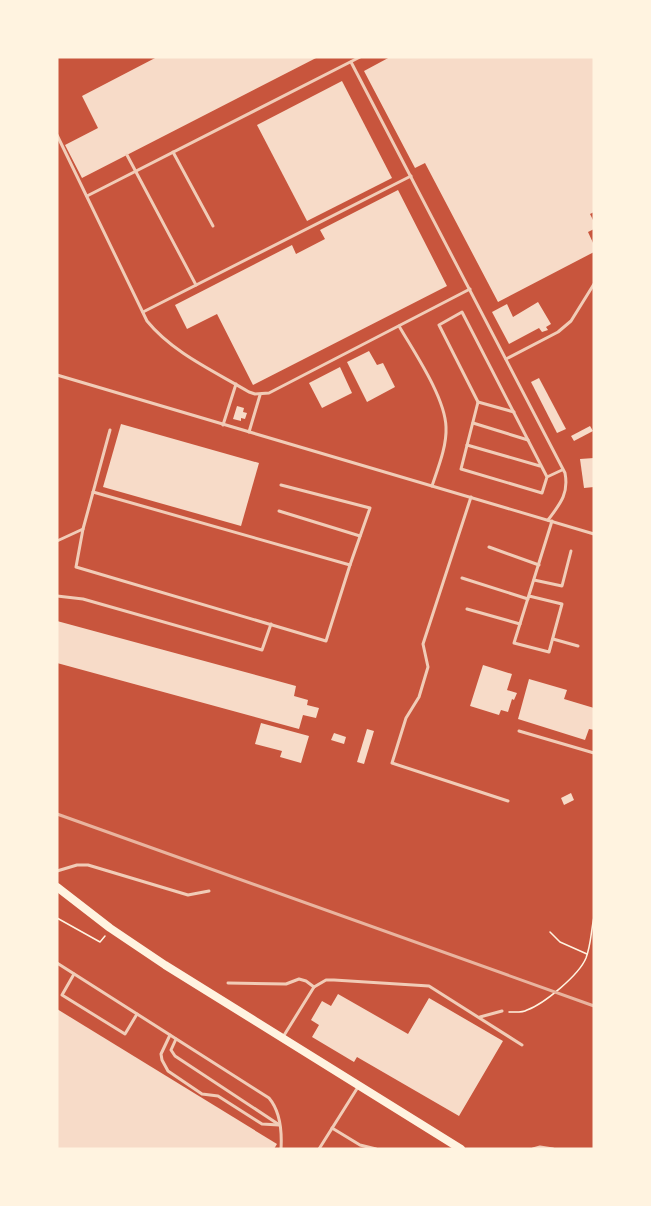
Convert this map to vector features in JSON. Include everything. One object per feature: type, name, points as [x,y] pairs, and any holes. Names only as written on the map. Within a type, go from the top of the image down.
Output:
[{"type":"main road","points":[[57,887],[110,928],[165,965],[461,1149]]},
{"type":"lane","points":[[87,196],[360,57]]},
{"type":"lane","points":[[351,62],[506,359],[567,483],[562,502],[550,521],[534,580],[528,598],[514,643],[549,652],[561,604],[528,598],[462,578]]},
{"type":"lane","points":[[57,135],[152,328],[165,340],[249,392],[268,393],[470,289]]},
{"type":"lane","points":[[173,152],[213,226]]},
{"type":"lane","points":[[127,155],[196,285]]},
{"type":"lane","points":[[143,312],[411,177]]},
{"type":"lane","points":[[506,359],[558,332],[576,315],[594,284]]},
{"type":"lane","points":[[462,312],[547,477],[542,493],[461,469],[478,402],[439,325],[462,312]]},
{"type":"lane","points":[[399,326],[435,389],[443,410],[446,427],[432,486]]},
{"type":"lane","points":[[57,375],[594,534]]},
{"type":"lane","points":[[223,425],[236,384]]},
{"type":"lane","points":[[249,432],[260,394]]},
{"type":"lane","points":[[478,402],[514,412]]},
{"type":"lane","points":[[472,423],[528,440]]},
{"type":"lane","points":[[110,430],[83,529],[76,567],[326,641],[370,508],[281,484]]},
{"type":"lane","points":[[467,446],[542,467]]},
{"type":"lane","points":[[547,477],[562,470]]},
{"type":"lane","points":[[93,492],[350,565]]},
{"type":"lane","points":[[471,498],[423,644],[428,667],[419,697],[406,718],[392,764],[508,801]]},
{"type":"lane","points":[[279,511],[360,536]]},
{"type":"lane","points":[[57,541],[83,529]]},
{"type":"lane","points":[[489,547],[538,565]]},
{"type":"lane","points":[[534,580],[562,586],[571,551]]},
{"type":"lane","points":[[57,596],[83,599],[262,650],[271,624]]},
{"type":"lane","points":[[467,609],[520,624]]},
{"type":"lane","points":[[553,639],[578,646]]},
{"type":"lane","points":[[519,731],[594,753]]},
{"type":"lane","points":[[57,871],[77,865],[88,865],[188,895],[209,891]]},
{"type":"lane","points":[[57,963],[270,1098],[277,1107],[282,1137],[281,1149]]},
{"type":"lane","points":[[74,974],[62,994],[125,1034],[137,1014]]},
{"type":"lane","points":[[228,983],[286,984],[299,979],[314,987]]},
{"type":"lane","points":[[283,1037],[314,987],[326,980],[334,980],[429,986],[522,1045]]},
{"type":"lane","points":[[480,1017],[502,1011]]},
{"type":"lane","points":[[170,1035],[161,1054],[168,1071],[202,1094],[218,1096],[262,1124],[279,1125]]},
{"type":"lane","points":[[176,1039],[171,1050],[175,1056],[279,1125]]},
{"type":"lane","points":[[319,1149],[359,1085]]},
{"type":"lane","points":[[332,1128],[360,1145],[376,1149]]},
{"type":"lane","points":[[533,1149],[540,1147],[553,1149]]},
{"type":"path","points":[[502,1011],[525,1012],[569,981],[588,954],[594,917]]},
{"type":"path","points":[[57,918],[100,942],[110,928]]},
{"type":"path","points":[[550,932],[560,942],[588,954]]},
{"type":"building","points":[[157,57],[318,57],[82,178],[65,145],[98,128],[82,96]]},
{"type":"building","points":[[390,57],[594,57],[594,212],[590,214],[594,222],[594,229],[588,232],[594,245],[594,252],[498,302],[425,163],[415,168],[364,71]]},
{"type":"building","points":[[342,81],[392,178],[307,221],[257,125]]},
{"type":"building","points":[[398,190],[447,286],[253,385],[217,314],[187,329],[175,305],[292,245],[296,254],[325,239],[320,230]]},
{"type":"building","points":[[538,302],[551,324],[546,327],[548,330],[542,332],[539,328],[509,344],[492,312],[507,304],[513,317]]},
{"type":"building","points":[[369,351],[377,365],[383,363],[395,387],[367,402],[347,362]]},
{"type":"building","points":[[340,367],[352,393],[322,408],[309,383]]},
{"type":"building","points":[[539,378],[566,429],[557,433],[531,382]]},
{"type":"building","points":[[237,406],[244,408],[243,412],[247,413],[245,419],[241,418],[241,421],[233,419]]},
{"type":"building","points":[[121,424],[259,463],[241,526],[103,487]]},
{"type":"building","points":[[590,426],[593,431],[574,441],[571,436]]},
{"type":"building","points":[[594,458],[594,487],[584,488],[580,459]]},
{"type":"building","points":[[57,621],[296,686],[294,696],[308,700],[307,705],[319,708],[316,718],[303,715],[299,729],[57,663]]},
{"type":"building","points":[[483,665],[512,674],[507,690],[517,693],[514,700],[512,699],[508,712],[501,710],[499,715],[470,706]]},
{"type":"building","points":[[529,679],[567,690],[564,699],[594,708],[594,730],[589,729],[585,740],[518,719]]},
{"type":"building","points":[[261,723],[309,736],[301,763],[280,757],[282,751],[255,744]]},
{"type":"building","points":[[367,729],[374,731],[364,764],[357,762]]},
{"type":"building","points":[[334,733],[346,737],[344,744],[331,740]]},
{"type":"building","points":[[571,793],[574,800],[564,805],[561,798]]},
{"type":"building","points":[[338,994],[408,1034],[429,998],[503,1041],[459,1116],[357,1057],[354,1062],[312,1037],[319,1025],[311,1020],[322,1001],[331,1006]]},
{"type":"building","points":[[57,1009],[277,1144],[274,1149],[57,1149]]},
{"type":"railway","points":[[57,814],[594,1006]]}]
